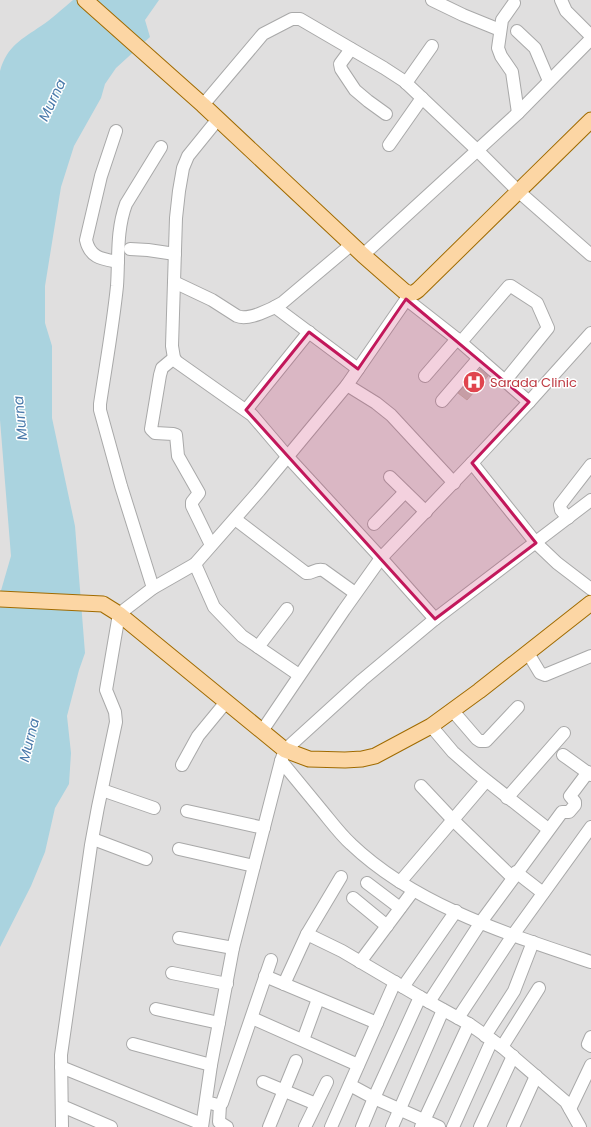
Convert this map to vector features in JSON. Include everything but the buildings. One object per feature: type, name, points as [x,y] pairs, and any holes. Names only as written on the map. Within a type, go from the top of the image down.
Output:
[{"type":"main road","points":[[85,0],[204,105],[408,296],[418,290],[518,191],[588,128]]},
{"type":"main road","points":[[0,599],[103,604],[119,614],[262,731],[283,756],[309,759],[362,759],[375,756],[431,726],[591,604]]},
{"type":"street","points":[[432,0],[463,15],[500,30]]},
{"type":"street","points":[[363,255],[518,113],[591,38],[566,11],[562,0]]},
{"type":"street","points":[[514,3],[502,20],[499,52],[512,72],[518,113]]},
{"type":"street","points":[[204,105],[259,37],[267,31],[292,19],[300,20],[384,68],[406,83],[518,191],[591,255]]},
{"type":"street","points":[[517,31],[535,48],[550,81]]},
{"type":"street","points":[[406,83],[432,46]]},
{"type":"street","points":[[350,49],[340,64],[341,69],[355,90],[386,114]]},
{"type":"street","points":[[389,145],[422,98]]},
{"type":"street","points":[[218,119],[188,156],[183,168],[178,191],[172,346],[174,358],[177,362],[252,414],[287,456],[435,619]]},
{"type":"street","points":[[116,131],[101,176],[86,240],[87,245],[97,257],[118,262]]},
{"type":"street","points":[[153,588],[121,486],[100,410],[100,404],[117,284],[119,235],[123,213],[126,204],[161,147]]},
{"type":"street","points":[[174,282],[212,300],[241,318],[247,318],[282,303],[352,244]]},
{"type":"street","points":[[130,249],[175,254]]},
{"type":"street","points":[[425,376],[508,286],[511,286],[537,303],[548,328],[505,381]]},
{"type":"street","points":[[62,1127],[61,1055],[73,965],[93,839],[116,722],[115,712],[106,690],[119,614],[153,588],[195,564],[235,519],[347,385],[408,296],[529,402]]},
{"type":"street","points":[[275,307],[358,369]]},
{"type":"street","points":[[246,410],[309,332]]},
{"type":"street","points":[[262,731],[355,593],[381,558],[529,402],[591,333]]},
{"type":"street","points":[[174,358],[162,368],[151,429],[155,433],[176,435],[178,456],[199,493],[192,502],[192,506],[211,545]]},
{"type":"street","points":[[442,401],[479,358]]},
{"type":"street","points":[[347,385],[376,403],[391,415],[454,482]]},
{"type":"street","points":[[472,463],[536,543],[557,563],[591,589]]},
{"type":"street","points":[[568,518],[561,510],[560,504],[591,464]]},
{"type":"street","points":[[390,477],[426,512]]},
{"type":"street","points":[[374,524],[405,492]]},
{"type":"street","points":[[61,1067],[202,1126],[211,1065],[234,948],[283,756],[362,680],[435,619],[591,500]]},
{"type":"street","points":[[235,519],[306,573],[317,569],[323,570],[355,593]]},
{"type":"street","points":[[195,564],[214,608],[242,636],[299,675]]},
{"type":"street","points":[[258,647],[287,609]]},
{"type":"street","points":[[528,653],[540,673],[545,675],[591,656]]},
{"type":"street","points":[[182,765],[198,736],[226,702]]},
{"type":"street","points":[[452,710],[477,739],[486,741],[518,707]]},
{"type":"street","points":[[431,726],[453,752],[486,781],[548,829]]},
{"type":"street","points":[[507,798],[564,733]]},
{"type":"street","points":[[362,1127],[374,1098],[424,1000],[548,829],[562,812],[569,812],[575,805],[575,802],[570,796],[589,774],[563,755]]},
{"type":"street","points":[[283,756],[351,844],[385,872],[413,891],[431,901],[513,935],[591,962]]},
{"type":"street","points":[[400,882],[486,781]]},
{"type":"street","points":[[421,786],[453,820],[514,875],[543,893]]},
{"type":"street","points":[[102,790],[154,808]]},
{"type":"street","points":[[187,811],[264,828]]},
{"type":"street","points":[[423,1124],[464,1021],[513,935],[591,827]]},
{"type":"street","points":[[93,839],[146,859]]},
{"type":"street","points":[[179,849],[254,866]]},
{"type":"street","points":[[284,984],[307,934],[341,877]]},
{"type":"street","points":[[367,883],[400,908]]},
{"type":"street","points":[[360,962],[413,891]]},
{"type":"street","points":[[353,898],[386,926]]},
{"type":"street","points":[[331,1127],[377,1024],[399,985],[456,911]]},
{"type":"street","points":[[307,934],[342,951],[424,1000],[464,1021],[493,1041],[513,1056],[566,1102],[580,1127]]},
{"type":"street","points":[[179,938],[234,948]]},
{"type":"street","points":[[453,1127],[493,1041],[533,942]]},
{"type":"street","points":[[227,1127],[219,1122],[220,1105],[252,1018],[271,960]]},
{"type":"street","points":[[172,973],[227,984]]},
{"type":"street","points":[[265,976],[377,1024]]},
{"type":"street","points":[[493,1041],[539,988]]},
{"type":"street","points":[[303,1040],[318,998]]},
{"type":"street","points":[[156,1009],[219,1023]]},
{"type":"street","points":[[392,1127],[443,1010]]},
{"type":"street","points":[[252,1018],[358,1065]]},
{"type":"street","points":[[591,1037],[588,1044],[591,1046]]},
{"type":"street","points":[[132,1044],[211,1065]]},
{"type":"street","points":[[480,1127],[513,1056]]},
{"type":"street","points":[[269,1127],[296,1061]]},
{"type":"street","points":[[570,1109],[591,1065]]},
{"type":"street","points":[[515,1127],[536,1076]]},
{"type":"street","points":[[263,1082],[316,1104]]},
{"type":"street","points":[[305,1127],[327,1082]]},
{"type":"street","points":[[350,1085],[423,1124],[438,1127]]},
{"type":"street","points":[[206,1102],[220,1105]]},
{"type":"street","points":[[62,1106],[111,1127]]},
{"type":"highlighted area","points":[[406,299],[529,402],[472,463],[536,543],[435,619],[246,410],[309,332],[358,369]]},
{"type":"shaded area","points":[[0,0],[591,0],[591,1127],[0,1127]]},
{"type":"water","name":"Murna","points":[[73,0],[159,0],[145,20],[150,37],[116,68],[105,84],[101,98],[74,146],[61,187],[45,286],[45,323],[52,346],[52,418],[75,526],[85,653],[67,716],[71,753],[69,784],[55,808],[45,852],[31,886],[0,947],[0,594],[11,556],[0,420],[0,71],[7,55],[16,44]]},
{"type":"place","name":"Sarada Clinic","points":[[474,382]]}]
